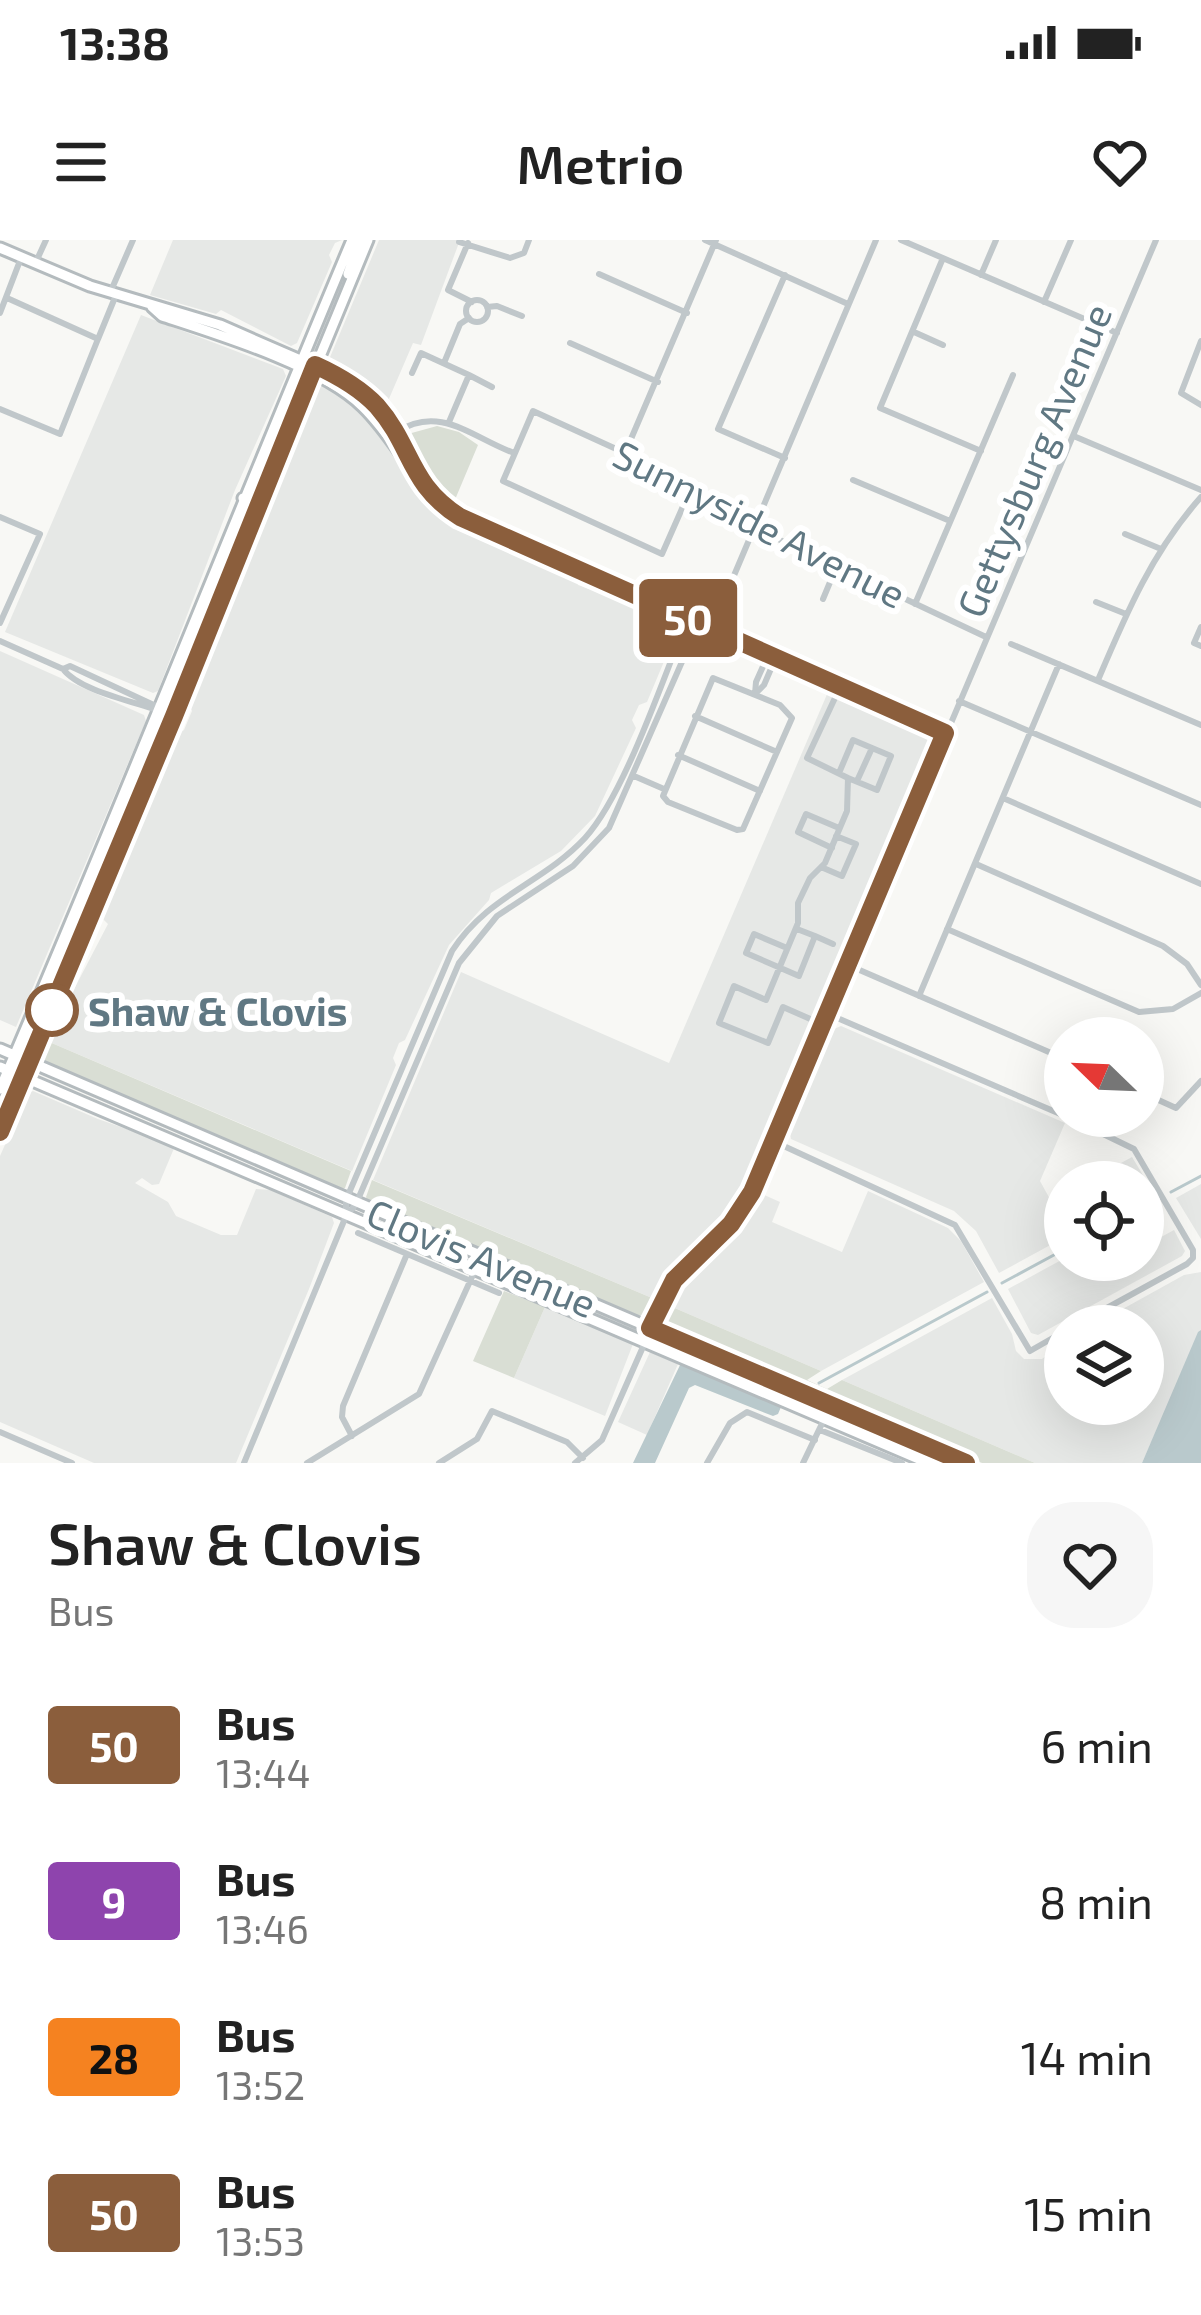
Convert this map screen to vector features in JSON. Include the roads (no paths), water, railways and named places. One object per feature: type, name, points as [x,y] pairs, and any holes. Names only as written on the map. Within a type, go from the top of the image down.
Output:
[{"type":"main road","points":[[0,1132],[341,303],[360,240]]},
{"type":"main road","points":[[0,1089],[4,1069],[161,711],[243,498],[360,240]]},
{"type":"main road","points":[[0,248],[113,294],[201,317],[367,397],[396,433],[411,468],[436,500],[460,517],[945,733]]},
{"type":"main road","points":[[313,370],[369,406],[396,433]]},
{"type":"main road","points":[[350,394],[411,468]]},
{"type":"main road","points":[[228,576],[232,548],[247,510],[243,498]]},
{"type":"main road","points":[[80,942],[82,917],[99,874],[96,865]]},
{"type":"main road","name":"Clovis Avenue","points":[[0,1049],[965,1463]]},
{"type":"main road","name":"Clovis Avenue","points":[[4,1069],[473,1275],[644,1341],[928,1463]]},
{"type":"street","points":[[35,264],[46,240]]},
{"type":"street","points":[[0,409],[60,434],[133,240]]},
{"type":"street","points":[[487,307],[448,290],[464,243],[510,258],[524,253],[529,240]]},
{"type":"street","points":[[705,240],[848,304]]},
{"type":"street","points":[[727,592],[876,240]]},
{"type":"street","points":[[901,240],[1117,333]]},
{"type":"street","points":[[981,275],[996,240]]},
{"type":"street","points":[[1044,302],[1070,240]]},
{"type":"street","name":"Gettysburg Avenue","points":[[848,965],[1156,240]]},
{"type":"street","points":[[625,453],[715,242]]},
{"type":"street","points":[[0,313],[21,258]]},
{"type":"street","points":[[944,259],[880,408],[981,451]]},
{"type":"street","points":[[599,274],[687,313]]},
{"type":"street","points":[[785,275],[718,429],[785,458]]},
{"type":"street","points":[[7,298],[98,339]]},
{"type":"street","points":[[469,318],[467,308],[472,302]]},
{"type":"street","points":[[487,307],[523,316]]},
{"type":"street","points":[[444,363],[460,323],[469,318],[483,320],[487,307]]},
{"type":"street","points":[[914,332],[943,345]]},
{"type":"street","points":[[1201,341],[1181,393],[1201,405]]},
{"type":"street","points":[[570,343],[658,382]]},
{"type":"street","points":[[412,373],[421,353],[492,387]]},
{"type":"street","points":[[449,422],[470,375]]},
{"type":"street","points":[[915,604],[1013,375]]},
{"type":"street","name":"Sunnyside Avenue","points":[[514,453],[533,411],[625,453],[688,495],[986,637]]},
{"type":"street","points":[[396,433],[418,421],[449,422],[514,453],[503,481],[662,554],[688,495]]},
{"type":"street","points":[[1076,437],[1201,494],[1161,549],[1098,680]]},
{"type":"street","points":[[853,480],[950,521]]},
{"type":"street","points":[[0,517],[40,534],[0,620]]},
{"type":"street","points":[[1125,534],[1161,549]]},
{"type":"street","points":[[823,599],[838,563]]},
{"type":"street","points":[[1096,602],[1126,614]]},
{"type":"street","points":[[351,1202],[468,948],[497,916],[593,848],[617,814],[694,620]]},
{"type":"street","points":[[244,1463],[452,951],[495,902],[560,860],[594,828],[694,620]]},
{"type":"street","points":[[1197,645],[1201,627]]},
{"type":"street","points":[[0,641],[88,685],[174,716]]},
{"type":"street","points":[[1011,644],[1201,724]]},
{"type":"street","points":[[755,694],[772,655]]},
{"type":"street","points":[[919,996],[1059,664]]},
{"type":"street","points":[[713,678],[755,694],[790,712],[792,718],[743,829],[668,802],[664,789],[713,678]]},
{"type":"street","points":[[766,1000],[796,928],[798,903],[832,848],[847,811],[848,777],[853,740],[891,756],[877,790],[848,777],[807,758],[841,685]]},
{"type":"street","points":[[959,701],[1201,806]]},
{"type":"street","points":[[695,716],[777,752]]},
{"type":"street","points":[[848,777],[872,748]]},
{"type":"street","points":[[678,755],[760,791]]},
{"type":"street","points":[[634,776],[664,789]]},
{"type":"street","points":[[1003,798],[1201,884]]},
{"type":"street","points":[[821,867],[842,876],[856,844],[806,814],[798,832],[832,848]]},
{"type":"street","points":[[947,929],[1139,1012],[1173,1009],[1201,990],[1187,964],[1163,946],[975,863]]},
{"type":"street","points":[[796,928],[833,944]]},
{"type":"street","points":[[788,948],[754,934],[746,953],[799,976],[815,936]]},
{"type":"street","points":[[439,1463],[477,1438],[492,1411],[567,1442],[579,1461],[599,1444],[674,1280],[738,1216],[848,965],[1044,1050]]},
{"type":"street","points":[[783,1007],[768,1043],[719,1022],[734,986],[824,1024]]},
{"type":"street","points":[[828,1014],[1044,1107]]},
{"type":"street","points":[[1164,1103],[1176,1108],[1201,1081]]},
{"type":"street","points":[[1109,1137],[1133,1149],[1193,1250],[1193,1258],[1111,1305]]},
{"type":"street","points":[[774,1142],[955,1225],[1030,1351],[1044,1343]]},
{"type":"street","points":[[358,1233],[473,1275],[499,1293]]},
{"type":"street","points":[[352,1436],[342,1417],[343,1406],[407,1254]]},
{"type":"street","points":[[307,1463],[424,1388],[481,1257]]},
{"type":"street","points":[[803,1463],[831,1406]]},
{"type":"street","points":[[707,1463],[730,1423],[747,1412],[815,1440]]},
{"type":"street","points":[[820,1430],[902,1463]]},
{"type":"street","points":[[0,1432],[69,1462]]},
{"type":"waterway","points":[[1171,1192],[1201,1176]]},
{"type":"waterway","points":[[1002,1283],[1044,1260]]},
{"type":"waterway","points":[[819,1383],[987,1292]]},
{"type":"place","name":"Shaw & Clovis","points":[[52,1010]]}]
